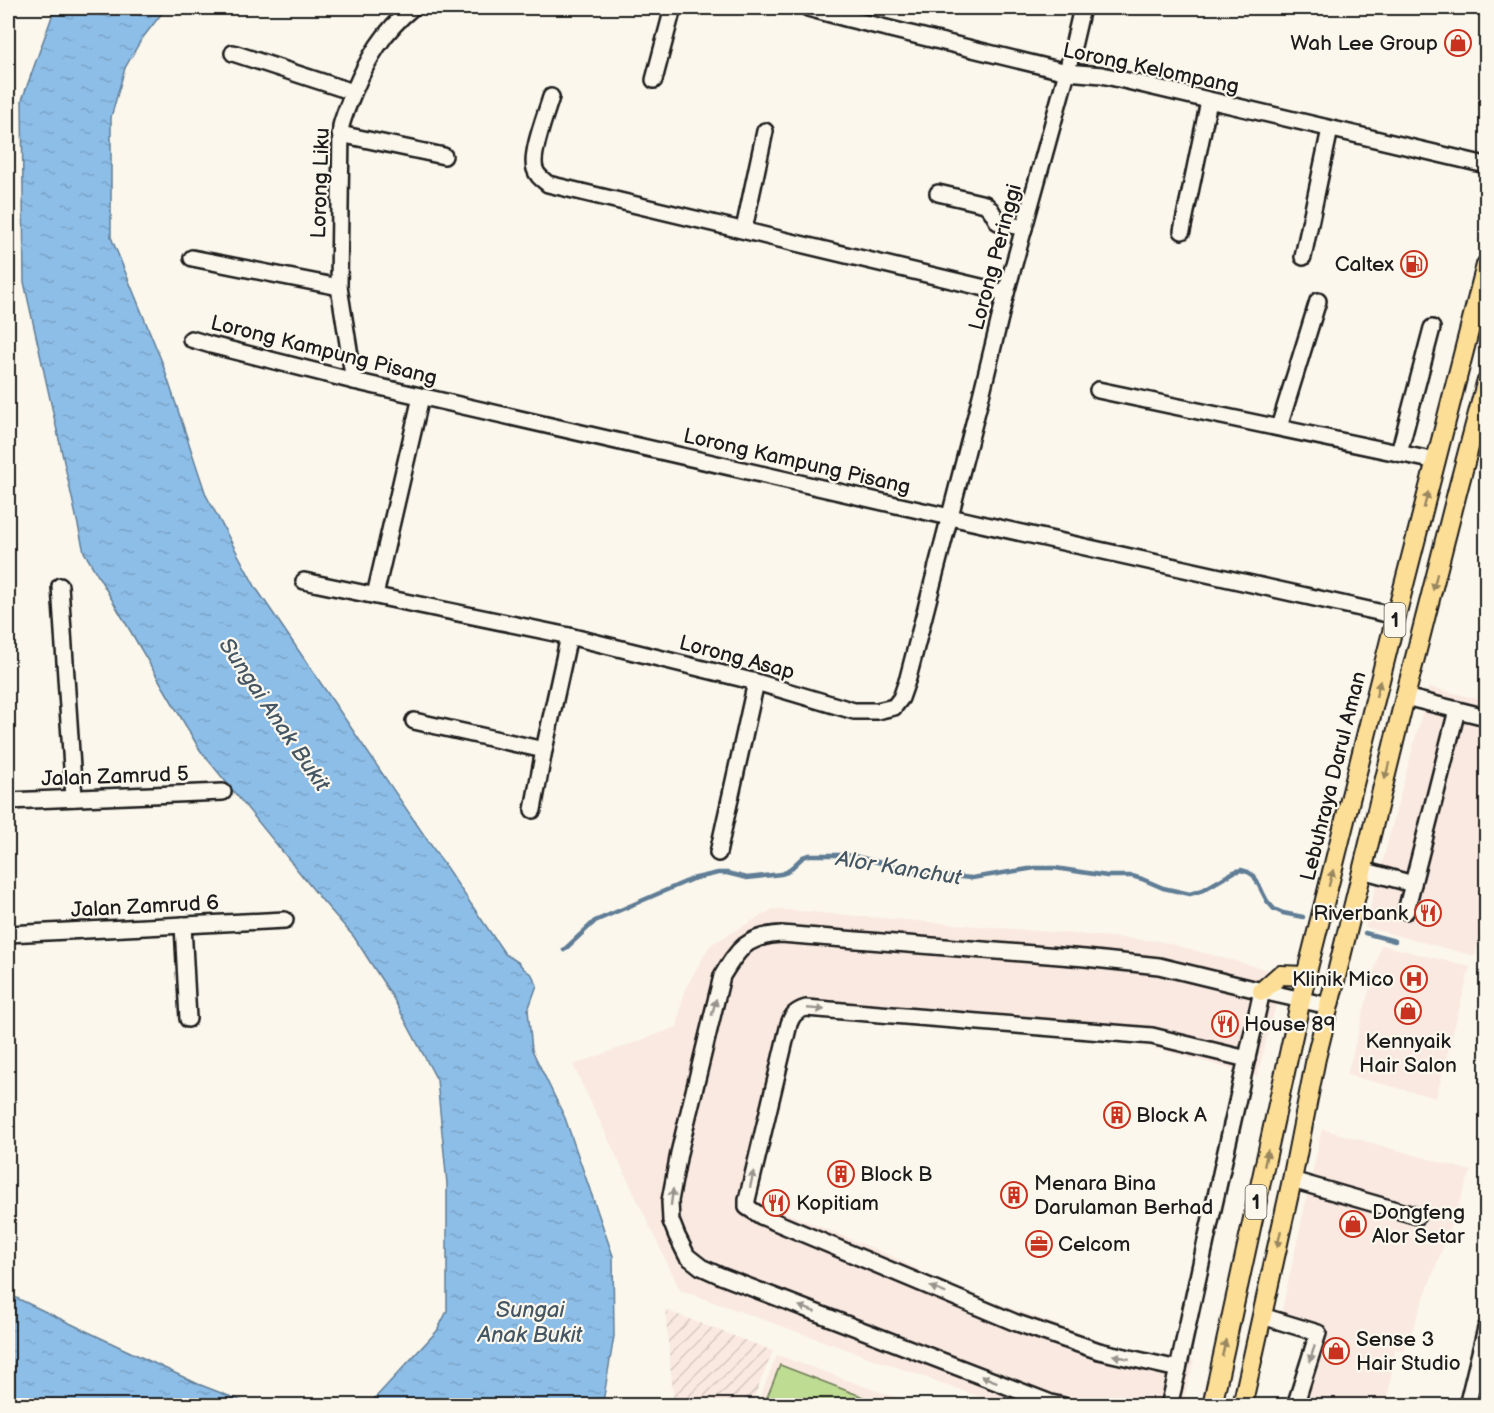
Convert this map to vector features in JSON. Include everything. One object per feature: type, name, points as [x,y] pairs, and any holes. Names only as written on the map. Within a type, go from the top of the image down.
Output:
[{"type":"main road","name":"Lebuhraya Darul Aman","points":[[1212,1406],[1306,976],[1486,266]]},
{"type":"main road","name":"1","points":[[1242,1406],[1316,1058],[1486,383]]},
{"type":"main road","points":[[1262,991],[1280,975],[1306,976]]},
{"type":"street","name":"Lorong Liku","points":[[354,381],[339,287],[340,134],[343,118],[361,73],[379,42],[412,8]]},
{"type":"street","points":[[654,80],[673,8]]},
{"type":"street","name":"Lorong Kelompang","points":[[807,8],[850,13],[1067,72],[1102,75],[1486,165]]},
{"type":"street","name":"Lorong Peringgi","points":[[950,517],[1006,293],[1067,72],[1082,8]]},
{"type":"street","points":[[233,53],[353,92]]},
{"type":"street","points":[[551,97],[534,153],[534,166],[538,176],[548,184],[1006,293]]},
{"type":"street","points":[[1182,231],[1209,101]]},
{"type":"street","points":[[1303,257],[1330,129]]},
{"type":"street","points":[[744,230],[765,131]]},
{"type":"street","points":[[340,134],[444,156]]},
{"type":"street","points":[[938,193],[985,204],[998,222],[1024,228]]},
{"type":"street","points":[[192,258],[339,287]]},
{"type":"street","points":[[1280,428],[1318,301]]},
{"type":"street","points":[[1399,453],[1432,328]]},
{"type":"street","name":"Lorong Kampung Pisang","points":[[191,339],[354,381],[1396,616]]},
{"type":"street","points":[[1098,390],[1436,461]]},
{"type":"street","points":[[375,596],[421,396]]},
{"type":"street","name":"Lorong Asap","points":[[304,581],[569,636],[756,682],[854,711],[877,711],[894,707],[901,698],[950,517]]},
{"type":"street","points":[[60,586],[74,798]]},
{"type":"street","points":[[533,810],[543,750],[569,636]]},
{"type":"street","points":[[718,853],[756,682]]},
{"type":"street","points":[[1406,697],[1486,717]]},
{"type":"street","points":[[1406,911],[1458,710]]},
{"type":"street","points":[[414,721],[543,750]]},
{"type":"street","name":"Jalan Zamrud 5","points":[[8,801],[224,792]]},
{"type":"street","points":[[1362,870],[1413,884]]},
{"type":"street","name":"Jalan Zamrud 6","points":[[8,934],[285,920]]},
{"type":"street","points":[[183,926],[188,1019]]},
{"type":"street","points":[[1064,1406],[1051,1403],[721,1276],[701,1267],[687,1256],[671,1221],[670,1201],[722,976],[736,952],[765,935],[781,934],[1085,958],[1159,966],[1329,1006]]},
{"type":"street","points":[[1168,1406],[1179,1369],[1262,991]]},
{"type":"street","points":[[1179,1369],[1099,1351],[1014,1322],[761,1216],[747,1207],[747,1200],[789,1024],[798,1010],[806,1008],[1152,1036],[1247,1059]]},
{"type":"street","points":[[1292,1179],[1417,1216]]},
{"type":"street","points":[[1262,1316],[1318,1333],[1295,1406]]},
{"type":"street","points":[[1467,1406],[1486,1328]]},
{"type":"shaded area","points":[[1429,687],[1486,701],[1486,909],[1475,956],[1365,927]]},
{"type":"shaded area","points":[[773,909],[1159,941],[1284,974],[1257,1076],[1132,1042],[802,1014],[757,1201],[887,1254],[952,1287],[1118,1347],[1194,1360],[1182,1405],[1003,1405],[680,1290],[573,1065],[677,1027],[684,991],[710,945]]},
{"type":"shaded area","points":[[1381,945],[1470,967],[1436,1098],[1347,1075]]},
{"type":"shaded area","points":[[1322,1129],[1471,1171],[1404,1352],[1395,1349],[1387,1405],[1289,1405],[1315,1325],[1281,1314]]},
{"type":"shaded area","points":[[665,1310],[773,1351],[751,1405],[674,1405]]},
{"type":"shaded area","points":[[777,1355],[916,1405],[756,1406]]},
{"type":"green space","points":[[780,1365],[884,1405],[764,1405]]},
{"type":"water","name":"Sungai Anak Bukit","points":[[55,8],[166,8],[141,40],[125,68],[111,117],[111,237],[162,362],[206,495],[256,588],[505,954],[532,975],[537,985],[528,1010],[532,1050],[565,1118],[613,1256],[614,1336],[603,1402],[600,1405],[367,1405],[437,1331],[447,1311],[447,1184],[437,1080],[392,996],[354,937],[200,750],[84,552],[24,282],[22,100]]},
{"type":"water","points":[[8,1294],[198,1384],[252,1405],[8,1405]]},
{"type":"waterway","name":"Alor Kanchut","points":[[564,950],[595,921],[692,879],[718,873],[747,878],[781,874],[809,855],[854,856],[925,874],[972,878],[1035,868],[1055,868],[1107,876],[1132,876],[1163,888],[1190,894],[1203,890],[1241,870],[1254,876],[1267,901],[1274,909],[1303,917]]},
{"type":"waterway","name":"Alor Kanchut","points":[[1365,933],[1395,941]]},
{"type":"waterway","points":[[598,1400],[613,1406]]},
{"type":"place","name":"Wah Lee Group","points":[[1458,43]]},
{"type":"place","name":"Caltex","points":[[1414,264]]},
{"type":"place","name":"Riverbank","points":[[1428,913]]},
{"type":"place","name":"Klinik Mico","points":[[1414,979]]},
{"type":"place","name":"Kennyaik Hair Salon","points":[[1408,1011]]},
{"type":"place","name":"House 89","points":[[1225,1024]]},
{"type":"place","name":"Block A","points":[[1117,1115]]},
{"type":"place","name":"Block B","points":[[841,1174]]},
{"type":"place","name":"Menara Bina Darulaman Berhad","points":[[1014,1195]]},
{"type":"place","name":"Kopitiam","points":[[776,1203]]},
{"type":"place","name":"Dongfeng Alor Setar","points":[[1353,1224]]},
{"type":"place","name":"Celcom","points":[[1039,1244]]},
{"type":"place","name":"Sense 3 Hair Studio","points":[[1336,1351]]}]
